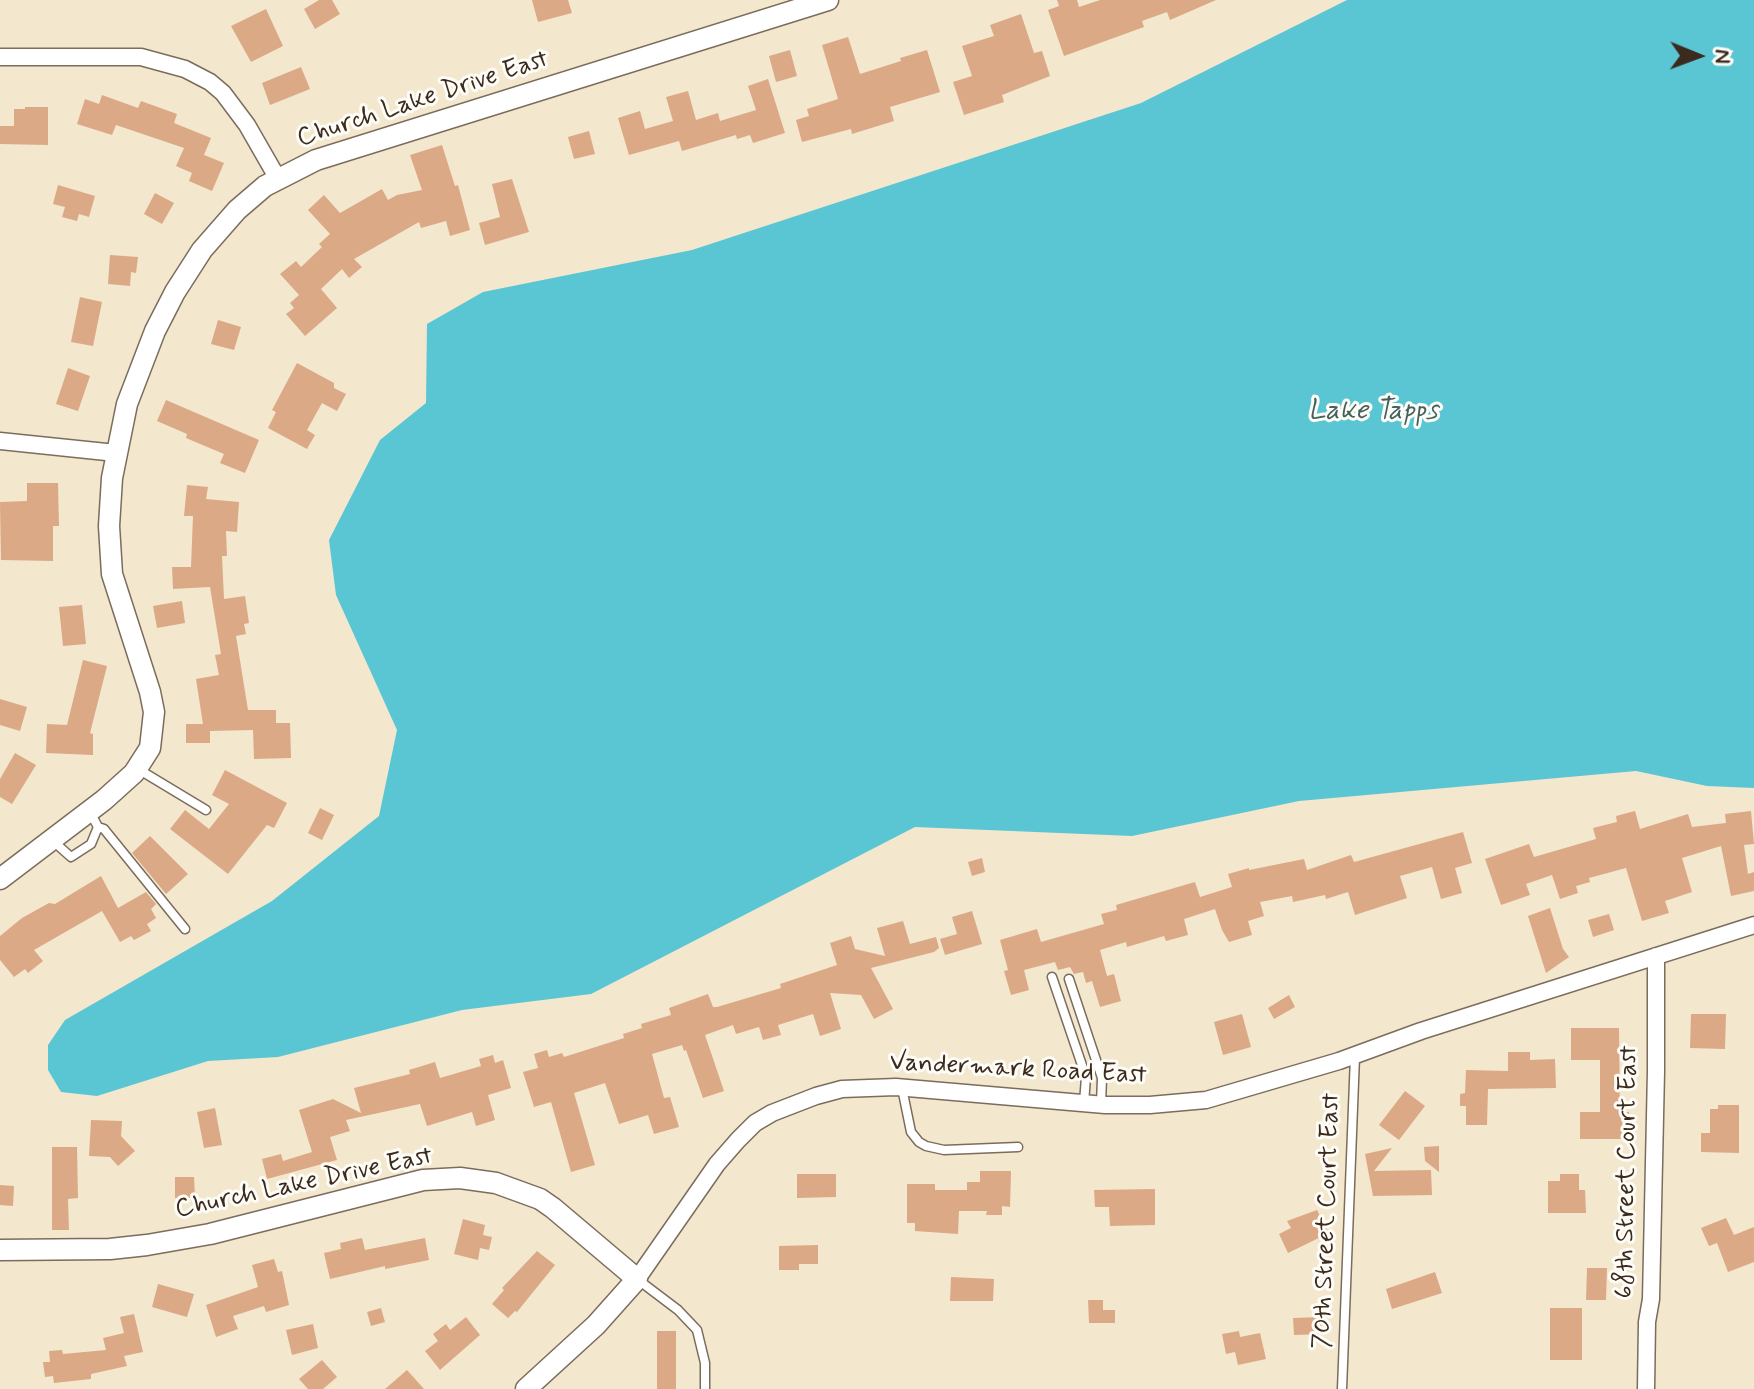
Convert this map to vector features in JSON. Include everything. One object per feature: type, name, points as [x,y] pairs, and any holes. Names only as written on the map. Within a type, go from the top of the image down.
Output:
[{"type":"street","name":"Church Lake Drive East","points":[[0,879],[51,839],[94,820],[137,769],[150,748],[154,712],[112,574],[109,550],[116,453],[127,404],[139,371],[175,292],[202,250],[237,210],[278,179],[316,160],[828,0]]},
{"type":"street","points":[[0,57],[141,57],[185,69],[210,82],[228,99],[278,179]]},
{"type":"street","points":[[0,441],[116,453]]},
{"type":"street","name":"Vandermark Road East","points":[[526,1389],[596,1325],[637,1279],[717,1164],[755,1123],[789,1105],[842,1089],[902,1087],[1101,1105],[1206,1100],[1355,1055],[1754,925]]},
{"type":"street","name":"68th Street Court East","points":[[1646,1389],[1651,1284],[1656,956]]},
{"type":"street","name":"Church Lake Drive East","points":[[0,1250],[110,1249],[147,1245],[210,1234],[423,1180],[460,1178],[496,1183],[540,1199],[637,1279]]},
{"type":"lane","points":[[137,769],[206,810]]},
{"type":"lane","points":[[94,820],[185,929]]},
{"type":"lane","points":[[1052,977],[1086,1077],[1084,1104]]},
{"type":"lane","points":[[1069,979],[1102,1078],[1101,1105]]},
{"type":"lane","name":"70th Street Court East","points":[[1342,1389],[1355,1055]]},
{"type":"lane","points":[[902,1087],[911,1132],[919,1142],[944,1150],[1018,1147]]},
{"type":"lane","points":[[637,1279],[678,1310],[697,1330],[705,1363],[705,1389]]},
{"type":"water","name":"Lake Tapps","points":[[1347,0],[1754,0],[1754,788],[1707,786],[1636,771],[1299,801],[1132,836],[915,827],[591,994],[462,1010],[278,1057],[208,1061],[97,1096],[61,1092],[48,1070],[48,1045],[65,1020],[272,901],[379,816],[397,730],[336,595],[329,540],[380,440],[426,403],[427,324],[483,292],[692,250],[1141,103]]},
{"type":"building","points":[[319,0],[332,0],[340,14],[315,29],[304,9]]},
{"type":"building","points":[[532,0],[568,0],[572,13],[538,22]]},
{"type":"building","points":[[1057,0],[1077,0],[1079,7],[1100,0],[1216,0],[1170,20],[1167,12],[1142,21],[1144,27],[1064,56],[1048,10],[1059,6]]},
{"type":"building","points":[[266,9],[283,46],[251,62],[231,26]]},
{"type":"building","points":[[1021,14],[1034,53],[1042,51],[1050,76],[1002,95],[1004,102],[964,115],[953,82],[972,76],[962,46],[994,36],[990,25]]},
{"type":"building","points":[[848,37],[860,74],[927,50],[940,92],[890,107],[894,121],[852,134],[851,129],[802,142],[796,120],[809,116],[807,109],[838,99],[822,45]]},
{"type":"building","points":[[790,50],[797,76],[776,82],[769,56]]},
{"type":"building","points":[[301,67],[310,89],[270,105],[262,83]]},
{"type":"building","points":[[768,79],[785,133],[753,143],[750,135],[737,139],[736,135],[682,151],[679,141],[629,155],[618,118],[640,111],[645,129],[673,121],[666,97],[688,91],[696,120],[718,113],[720,121],[756,110],[748,86]]},
{"type":"building","points":[[102,95],[138,108],[141,101],[177,114],[174,123],[211,138],[204,155],[224,163],[212,191],[189,181],[192,173],[176,166],[184,148],[116,125],[112,135],[77,124],[85,99],[99,104]]},
{"type":"building","points":[[48,107],[48,145],[0,144],[0,126],[14,126],[14,109]]},
{"type":"building","points":[[589,131],[595,154],[574,159],[568,137]]},
{"type":"building","points":[[442,145],[455,186],[458,185],[470,230],[450,236],[446,221],[421,228],[419,222],[354,259],[362,267],[349,278],[342,269],[321,289],[337,308],[305,336],[286,314],[294,308],[290,303],[299,295],[280,274],[296,261],[301,267],[322,247],[319,244],[330,234],[308,210],[324,195],[340,213],[382,189],[388,200],[422,190],[410,155]]},
{"type":"building","points":[[512,179],[529,232],[485,245],[479,223],[500,217],[492,184]]},
{"type":"building","points":[[58,185],[95,196],[89,217],[79,214],[77,221],[62,217],[65,207],[53,204]]},
{"type":"building","points":[[155,193],[174,203],[162,224],[144,214]]},
{"type":"building","points":[[110,255],[138,257],[136,273],[131,272],[130,286],[108,284]]},
{"type":"building","points":[[80,297],[102,302],[93,346],[71,342]]},
{"type":"building","points":[[218,320],[241,327],[234,350],[211,344]]},
{"type":"building","points":[[297,363],[334,383],[334,388],[346,394],[337,411],[322,403],[307,430],[315,435],[307,449],[268,428],[276,412],[272,410]]},
{"type":"building","points":[[68,368],[90,376],[78,411],[56,404]]},
{"type":"building","points":[[166,400],[259,440],[245,473],[220,463],[224,454],[186,438],[187,434],[157,421]]},
{"type":"building","points":[[27,483],[58,483],[59,526],[53,526],[53,561],[1,560],[0,502],[27,501]]},
{"type":"building","points":[[187,485],[208,487],[206,499],[239,502],[237,532],[226,531],[227,556],[222,556],[224,599],[245,596],[249,623],[244,624],[246,634],[236,636],[248,710],[276,710],[276,723],[290,723],[291,758],[254,759],[253,730],[210,731],[210,743],[186,743],[186,724],[203,724],[196,679],[219,675],[215,655],[221,654],[210,587],[173,589],[172,567],[191,567],[193,516],[184,516]]},
{"type":"building","points":[[182,601],[185,623],[157,628],[153,606]]},
{"type":"building","points":[[82,605],[86,644],[63,646],[59,607]]},
{"type":"building","points":[[83,660],[107,666],[90,733],[93,734],[93,755],[46,753],[47,724],[67,725]]},
{"type":"building","points":[[0,699],[27,707],[20,731],[0,725]]},
{"type":"building","points":[[15,753],[36,765],[12,804],[0,797],[0,779]]},
{"type":"building","points":[[225,770],[287,803],[274,828],[267,825],[228,874],[170,829],[185,810],[209,829],[229,804],[212,795]]},
{"type":"building","points":[[320,808],[334,815],[322,840],[308,833]]},
{"type":"building","points":[[1635,811],[1640,829],[1688,814],[1692,827],[1726,823],[1725,814],[1751,811],[1754,844],[1744,845],[1748,874],[1754,872],[1754,891],[1731,896],[1721,846],[1682,858],[1692,892],[1665,901],[1669,913],[1642,921],[1626,868],[1589,878],[1590,882],[1576,886],[1578,893],[1560,899],[1552,875],[1526,884],[1530,895],[1501,905],[1485,859],[1529,844],[1534,857],[1596,839],[1593,828],[1617,822],[1616,816]]},
{"type":"building","points":[[1463,832],[1472,863],[1455,868],[1462,893],[1441,899],[1432,867],[1400,876],[1407,898],[1355,915],[1348,892],[1326,899],[1325,895],[1293,902],[1292,896],[1260,902],[1264,916],[1248,921],[1252,935],[1229,942],[1215,909],[1184,919],[1188,935],[1166,941],[1164,936],[1127,947],[1126,942],[1100,950],[1107,976],[1114,974],[1121,1001],[1100,1007],[1092,981],[1086,983],[1083,972],[1074,974],[1070,967],[1058,970],[1055,962],[1024,970],[1029,990],[1011,995],[1000,940],[1037,929],[1041,942],[1104,924],[1101,914],[1117,910],[1116,905],[1195,882],[1200,897],[1232,887],[1228,874],[1249,868],[1304,859],[1307,870],[1351,855],[1354,862]]},
{"type":"building","points":[[150,836],[188,874],[166,894],[132,853]]},
{"type":"building","points":[[982,858],[985,872],[972,876],[968,862]]},
{"type":"building","points":[[101,876],[118,908],[146,892],[156,904],[151,909],[156,918],[147,924],[151,931],[134,940],[131,936],[120,942],[102,911],[34,950],[43,961],[28,973],[25,969],[14,977],[0,960],[0,936],[22,918],[49,903],[55,904]]},
{"type":"building","points":[[1550,908],[1563,949],[1569,957],[1546,973],[1528,916]]},
{"type":"building","points":[[972,911],[982,944],[945,955],[940,939],[957,934],[952,917]]},
{"type":"building","points":[[1609,914],[1614,930],[1593,937],[1588,920]]},
{"type":"building","points":[[903,921],[910,944],[936,937],[939,948],[934,952],[871,968],[893,1009],[874,1019],[861,995],[830,993],[841,1029],[820,1036],[813,1014],[778,1025],[781,1035],[763,1040],[759,1027],[736,1034],[733,1025],[705,1035],[724,1091],[703,1098],[682,1045],[652,1054],[664,1098],[670,1097],[679,1127],[654,1134],[648,1115],[619,1124],[605,1083],[574,1093],[595,1165],[571,1172],[551,1102],[534,1107],[523,1072],[538,1068],[534,1054],[547,1050],[549,1057],[562,1053],[564,1057],[624,1038],[623,1034],[642,1028],[641,1024],[671,1015],[669,1008],[708,994],[713,1007],[717,1007],[781,988],[780,984],[837,965],[830,943],[851,936],[855,949],[885,956],[877,928]]},
{"type":"building","points":[[1289,995],[1295,1007],[1274,1019],[1268,1008]]},
{"type":"building","points":[[1242,1014],[1251,1047],[1223,1055],[1214,1022]]},
{"type":"building","points":[[1691,1014],[1726,1014],[1725,1049],[1690,1048]]},
{"type":"building","points":[[1571,1028],[1619,1028],[1620,1112],[1629,1112],[1629,1139],[1580,1139],[1580,1112],[1600,1112],[1600,1060],[1571,1060]]},
{"type":"building","points":[[1508,1052],[1530,1052],[1530,1060],[1555,1059],[1556,1088],[1488,1089],[1487,1125],[1466,1125],[1466,1106],[1460,1106],[1460,1094],[1465,1093],[1466,1070],[1508,1071]]},
{"type":"building","points":[[493,1055],[495,1063],[503,1060],[511,1088],[488,1095],[495,1120],[476,1126],[472,1112],[427,1126],[420,1104],[346,1120],[350,1131],[330,1137],[337,1160],[267,1179],[262,1159],[281,1154],[283,1161],[312,1152],[299,1110],[333,1099],[361,1113],[354,1088],[410,1074],[409,1070],[435,1062],[440,1078],[481,1066],[479,1059]]},
{"type":"building","points":[[1405,1091],[1425,1106],[1399,1140],[1379,1125]]},
{"type":"building","points":[[1718,1105],[1739,1105],[1739,1153],[1701,1152],[1701,1133],[1710,1133],[1710,1109],[1718,1109]]},
{"type":"building","points":[[215,1108],[222,1145],[204,1148],[197,1112]]},
{"type":"building","points":[[91,1120],[122,1121],[121,1136],[135,1151],[118,1166],[110,1157],[89,1156]]},
{"type":"building","points":[[1439,1146],[1439,1172],[1425,1161],[1424,1147]]},
{"type":"building","points":[[52,1147],[77,1147],[78,1198],[68,1199],[69,1230],[52,1230]]},
{"type":"building","points":[[1392,1148],[1374,1171],[1431,1170],[1432,1195],[1373,1196],[1365,1154]]},
{"type":"building","points":[[980,1171],[1011,1171],[1010,1207],[1002,1206],[1002,1215],[986,1215],[987,1211],[959,1211],[958,1234],[915,1231],[915,1223],[907,1223],[907,1184],[935,1184],[935,1190],[967,1190],[967,1182],[980,1182]]},
{"type":"building","points":[[797,1174],[836,1174],[836,1197],[797,1198]]},
{"type":"building","points":[[1560,1174],[1579,1174],[1579,1190],[1585,1190],[1586,1213],[1548,1213],[1548,1181],[1560,1181]]},
{"type":"building","points":[[175,1177],[194,1177],[195,1198],[175,1198]]},
{"type":"building","points":[[0,1185],[14,1186],[13,1206],[0,1205]]},
{"type":"building","points":[[1155,1189],[1155,1225],[1110,1226],[1109,1207],[1095,1207],[1094,1190]]},
{"type":"building","points":[[1317,1210],[1329,1233],[1288,1253],[1279,1234],[1291,1228],[1287,1221]]},
{"type":"building","points":[[1726,1218],[1734,1235],[1754,1227],[1754,1262],[1728,1272],[1717,1243],[1709,1246],[1701,1228]]},
{"type":"building","points":[[463,1219],[485,1225],[483,1235],[492,1237],[489,1250],[480,1248],[478,1260],[454,1254]]},
{"type":"building","points":[[362,1238],[365,1250],[425,1238],[429,1260],[385,1269],[385,1266],[330,1279],[324,1253],[341,1249],[340,1243]]},
{"type":"building","points":[[818,1245],[818,1264],[799,1264],[799,1270],[779,1270],[779,1246]]},
{"type":"building","points":[[537,1251],[555,1265],[517,1312],[508,1318],[492,1304],[504,1290],[502,1288]]},
{"type":"building","points":[[274,1259],[278,1272],[282,1271],[289,1305],[266,1312],[264,1306],[233,1316],[238,1329],[216,1337],[206,1305],[258,1287],[252,1265]]},
{"type":"building","points":[[1587,1268],[1607,1268],[1606,1300],[1586,1300]]},
{"type":"building","points":[[1435,1272],[1442,1293],[1392,1309],[1386,1289]]},
{"type":"building","points":[[951,1277],[994,1279],[993,1301],[950,1301]]},
{"type":"building","points":[[158,1284],[194,1294],[187,1317],[152,1307]]},
{"type":"building","points":[[1088,1300],[1103,1300],[1103,1310],[1115,1310],[1115,1323],[1089,1323]]},
{"type":"building","points":[[381,1308],[385,1322],[371,1326],[367,1312]]},
{"type":"building","points":[[1550,1308],[1582,1308],[1582,1360],[1550,1360]]},
{"type":"building","points":[[134,1314],[143,1352],[124,1356],[127,1366],[91,1374],[91,1379],[54,1383],[53,1376],[45,1377],[43,1362],[50,1362],[49,1351],[62,1350],[63,1354],[106,1350],[103,1338],[124,1333],[120,1317]]},
{"type":"building","points":[[466,1317],[480,1335],[440,1370],[425,1351],[438,1341],[433,1334],[446,1324],[450,1330]]},
{"type":"building","points":[[1321,1317],[1322,1334],[1294,1335],[1293,1318]]},
{"type":"building","points":[[313,1324],[318,1348],[292,1355],[286,1330]]},
{"type":"building","points":[[657,1331],[676,1331],[676,1389],[657,1389]]},
{"type":"building","points":[[1239,1331],[1240,1337],[1260,1333],[1266,1359],[1238,1365],[1235,1352],[1226,1354],[1222,1334]]},
{"type":"building","points":[[322,1360],[337,1377],[323,1389],[308,1389],[299,1379]]},
{"type":"building","points":[[407,1370],[424,1389],[385,1389]]}]
